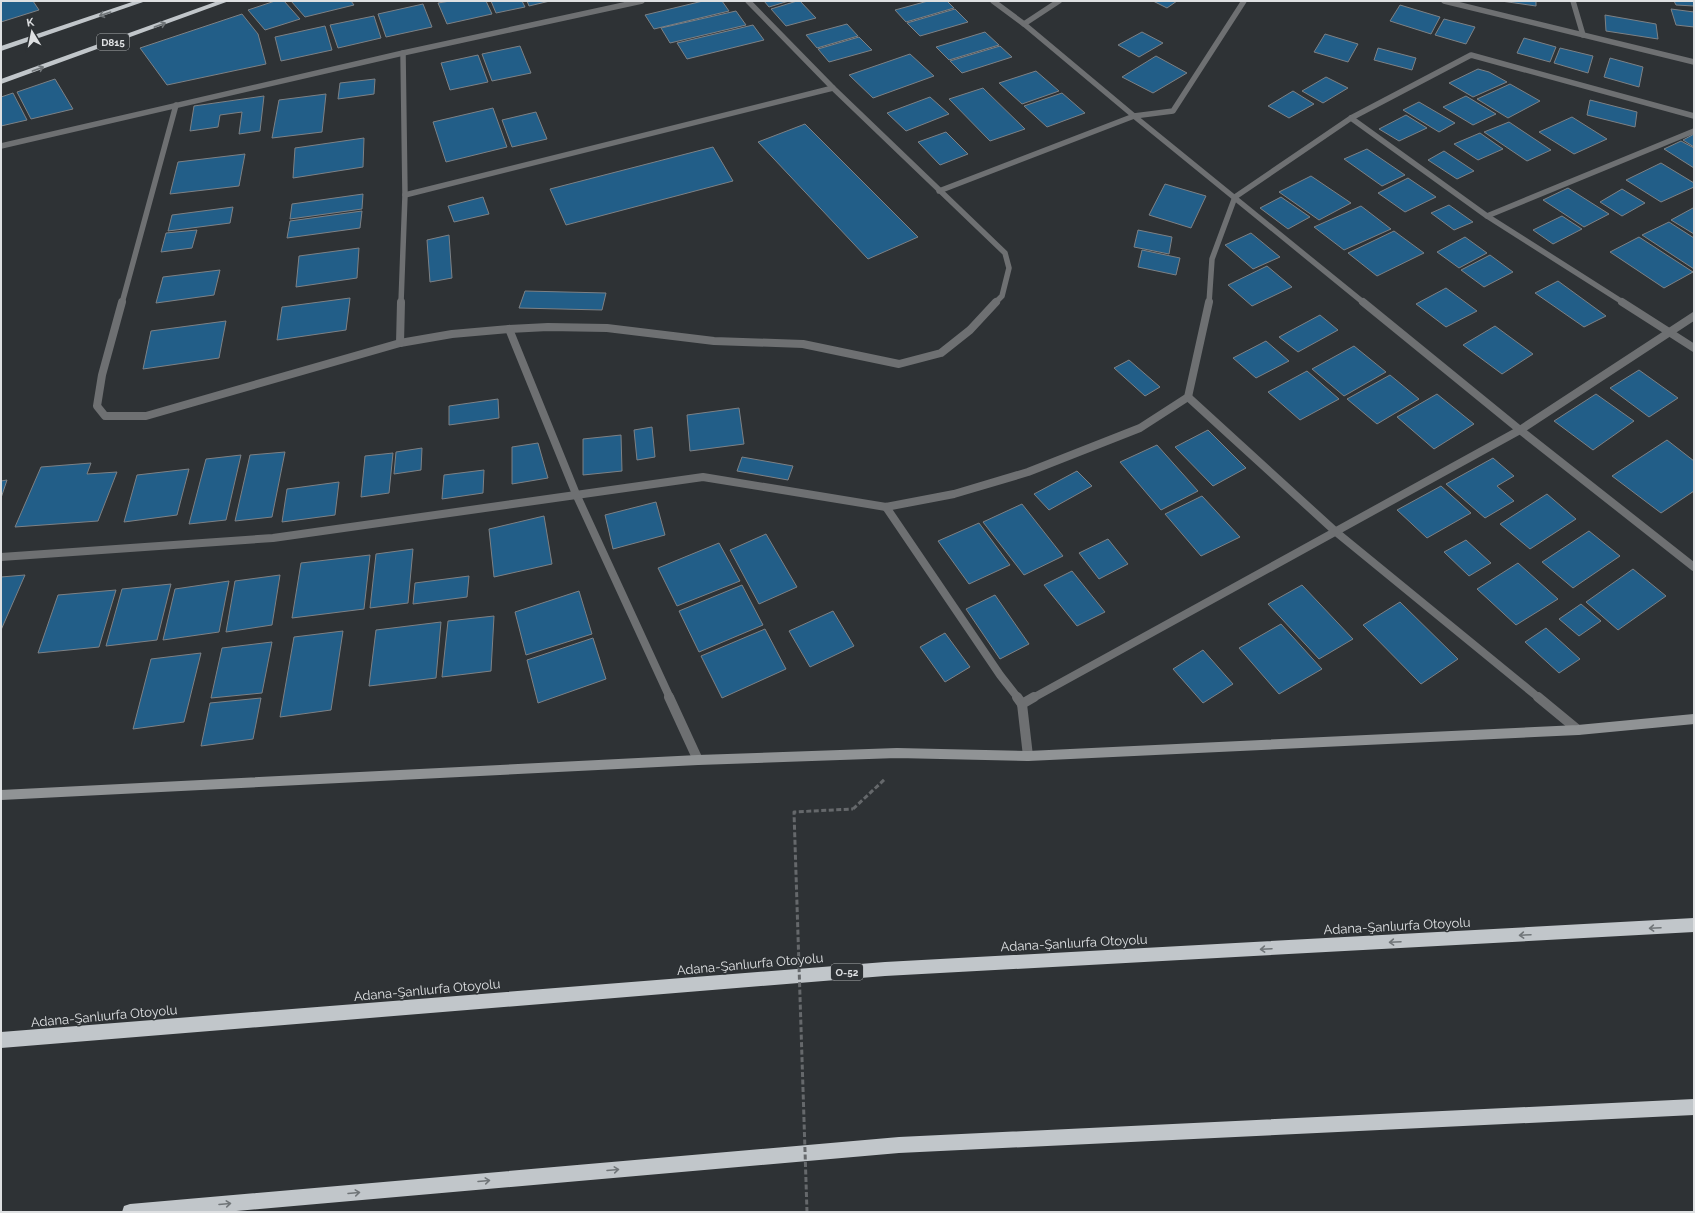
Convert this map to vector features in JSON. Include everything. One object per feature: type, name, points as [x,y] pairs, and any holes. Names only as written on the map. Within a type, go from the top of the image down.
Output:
[{"type":"highway","points":[[1,49],[142,1]]},
{"type":"highway","name":"D815","points":[[1,82],[225,1]]},
{"type":"highway","name":"Adana-Şanlıurfa Otoyolu","points":[[1,1040],[885,969],[1694,925]]},
{"type":"highway","points":[[130,1212],[899,1145],[1694,1107]]},
{"type":"main road","points":[[1,795],[698,760],[897,753],[1028,756],[1578,730],[1694,719]]},
{"type":"street","points":[[1,146],[176,104],[642,1]]},
{"type":"street","points":[[176,104],[102,375],[97,406],[105,416],[146,416],[400,343],[452,334],[509,329],[548,327],[607,328],[714,341],[804,344],[899,364],[941,353],[970,330],[1002,296],[1009,268],[1005,253],[833,88],[748,1]]},
{"type":"street","points":[[993,1],[1024,24],[1134,116],[1520,430],[1694,567]]},
{"type":"street","points":[[1024,24],[1059,1]]},
{"type":"street","points":[[939,191],[1134,116],[1173,111],[1244,1]]},
{"type":"street","points":[[1444,1],[1694,62]]},
{"type":"street","points":[[1573,1],[1583,35]]},
{"type":"street","points":[[400,343],[405,195],[403,53]]},
{"type":"street","points":[[1,557],[273,538],[703,477],[886,507],[954,494],[1028,472],[1140,428],[1188,397],[1209,304],[1212,259],[1235,197],[1351,118],[1471,55],[1694,116]]},
{"type":"street","points":[[405,195],[833,88]]},
{"type":"street","points":[[1351,118],[1487,216],[1694,348]]},
{"type":"street","points":[[1487,216],[1694,131]]},
{"type":"street","points":[[1022,704],[1520,430],[1694,316]]},
{"type":"street","points":[[509,329],[576,494],[698,760]]},
{"type":"street","points":[[1188,397],[1336,532],[1578,730]]},
{"type":"street","points":[[886,507],[1000,675],[1022,704],[1028,756]]},
{"type":"path","points":[[807,1212],[794,812],[853,809],[884,782],[897,753]]},
{"type":"building","points":[[1,1],[33,1],[39,10],[1,22]]},
{"type":"building","points":[[275,1],[284,1],[300,19],[265,30],[248,10]]},
{"type":"building","points":[[291,1],[351,1],[354,5],[305,17]]},
{"type":"building","points":[[450,1],[486,1],[492,14],[447,24],[438,3]]},
{"type":"building","points":[[491,1],[522,1],[525,7],[496,13]]},
{"type":"building","points":[[527,1],[550,1],[529,6]]},
{"type":"building","points":[[703,1],[722,1],[729,11],[654,29],[645,15]]},
{"type":"building","points":[[764,1],[789,1],[769,7]]},
{"type":"building","points":[[800,1],[816,18],[786,26],[771,9]]},
{"type":"building","points":[[928,1],[947,1],[954,8],[906,22],[895,10]]},
{"type":"building","points":[[1153,1],[1177,1],[1167,8]]},
{"type":"building","points":[[1501,1],[1536,1],[1536,6]]},
{"type":"building","points":[[1674,1],[1694,1],[1694,6],[1676,5]]},
{"type":"building","points":[[423,4],[432,27],[386,37],[378,14]]},
{"type":"building","points":[[1400,5],[1440,17],[1431,34],[1390,21]]},
{"type":"building","points":[[955,9],[968,22],[920,36],[907,23]]},
{"type":"building","points":[[1671,9],[1694,12],[1694,27],[1676,25]]},
{"type":"building","points":[[736,11],[746,25],[670,43],[661,28]]},
{"type":"building","points":[[242,14],[258,34],[266,64],[167,85],[140,48]]},
{"type":"building","points":[[1605,15],[1656,24],[1658,39],[1606,31]]},
{"type":"building","points":[[374,16],[381,38],[338,48],[330,25]]},
{"type":"building","points":[[1444,19],[1475,27],[1466,44],[1435,35]]},
{"type":"building","points":[[847,24],[858,36],[817,48],[806,35]]},
{"type":"building","points":[[753,25],[764,40],[687,59],[677,43]]},
{"type":"building","points":[[325,26],[332,50],[281,61],[275,37]]},
{"type":"building","points":[[985,32],[999,45],[949,60],[936,47]]},
{"type":"building","points":[[1142,32],[1163,43],[1139,57],[1118,45]]},
{"type":"building","points":[[1325,34],[1358,44],[1348,62],[1314,52]]},
{"type":"building","points":[[859,37],[872,50],[829,62],[818,49]]},
{"type":"building","points":[[1524,38],[1556,47],[1550,62],[1517,53]]},
{"type":"building","points":[[520,46],[531,73],[492,81],[482,54]]},
{"type":"building","points":[[1000,46],[1012,57],[962,73],[950,61]]},
{"type":"building","points":[[1378,48],[1416,58],[1412,70],[1374,60]]},
{"type":"building","points":[[1560,48],[1593,56],[1588,73],[1554,63]]},
{"type":"building","points":[[910,54],[934,76],[873,98],[849,75]]},
{"type":"building","points":[[478,55],[488,82],[450,90],[441,63]]},
{"type":"building","points":[[1156,56],[1187,73],[1153,93],[1122,77]]},
{"type":"building","points":[[1610,58],[1643,67],[1639,87],[1604,77]]},
{"type":"building","points":[[1478,69],[1489,72],[1507,82],[1473,97],[1449,83]]},
{"type":"building","points":[[1036,71],[1059,91],[1022,104],[999,83]]},
{"type":"building","points":[[1326,77],[1348,88],[1323,103],[1302,91]]},
{"type":"building","points":[[55,79],[73,109],[31,119],[17,92]]},
{"type":"building","points":[[375,79],[374,94],[338,99],[340,83]]},
{"type":"building","points":[[1510,84],[1540,101],[1508,118],[1477,99]]},
{"type":"building","points":[[983,88],[1025,129],[990,141],[949,99]]},
{"type":"building","points":[[1293,91],[1314,104],[1289,118],[1268,106]]},
{"type":"building","points":[[13,93],[27,120],[1,126],[1,97]]},
{"type":"building","points":[[1062,93],[1085,113],[1047,127],[1024,106]]},
{"type":"building","points":[[326,94],[322,132],[272,138],[279,100]]},
{"type":"building","points":[[264,96],[260,131],[239,134],[242,112],[220,115],[218,127],[190,131],[194,106]]},
{"type":"building","points":[[1466,96],[1496,114],[1473,125],[1443,107]]},
{"type":"building","points":[[930,97],[949,114],[906,131],[887,113]]},
{"type":"building","points":[[1590,100],[1637,112],[1635,127],[1587,115]]},
{"type":"building","points":[[1419,102],[1455,123],[1439,132],[1403,110]]},
{"type":"building","points":[[493,108],[507,147],[446,162],[433,122]]},
{"type":"building","points":[[536,112],[547,139],[512,147],[502,120]]},
{"type":"building","points":[[1406,115],[1427,128],[1399,141],[1379,129]]},
{"type":"building","points":[[1572,117],[1607,139],[1574,154],[1539,132]]},
{"type":"building","points":[[1509,122],[1551,150],[1527,161],[1484,132]]},
{"type":"building","points":[[805,124],[918,237],[868,259],[758,142]]},
{"type":"building","points":[[946,132],[968,154],[940,165],[918,142]]},
{"type":"building","points":[[1480,133],[1503,149],[1478,160],[1454,144]]},
{"type":"building","points":[[1694,134],[1694,147],[1683,140]]},
{"type":"building","points":[[364,138],[363,167],[293,178],[295,148]]},
{"type":"building","points":[[1681,141],[1694,148],[1694,168],[1664,149]]},
{"type":"building","points":[[713,147],[733,181],[566,225],[550,189]]},
{"type":"building","points":[[1367,149],[1405,175],[1382,186],[1344,159]]},
{"type":"building","points":[[1444,151],[1474,171],[1457,179],[1428,160]]},
{"type":"building","points":[[245,154],[239,186],[170,194],[178,162]]},
{"type":"building","points":[[1661,163],[1694,183],[1694,187],[1661,202],[1626,180]]},
{"type":"building","points":[[1311,176],[1351,203],[1319,220],[1279,192]]},
{"type":"building","points":[[1408,178],[1436,197],[1405,212],[1378,193]]},
{"type":"building","points":[[1165,184],[1206,196],[1191,228],[1149,215]]},
{"type":"building","points":[[1568,188],[1609,214],[1584,227],[1543,200]]},
{"type":"building","points":[[1622,189],[1645,203],[1622,216],[1600,202]]},
{"type":"building","points":[[363,194],[362,209],[290,219],[292,204]]},
{"type":"building","points":[[483,197],[489,214],[454,222],[448,206]]},
{"type":"building","points":[[1281,197],[1310,217],[1288,229],[1260,208]]},
{"type":"building","points":[[1449,205],[1473,222],[1454,230],[1431,213]]},
{"type":"building","points":[[1361,206],[1391,229],[1344,250],[1314,227]]},
{"type":"building","points":[[233,207],[230,223],[168,231],[172,215]]},
{"type":"building","points":[[1694,208],[1694,234],[1671,220]]},
{"type":"building","points":[[362,211],[360,228],[287,238],[290,221]]},
{"type":"building","points":[[1562,216],[1582,229],[1553,244],[1533,230]]},
{"type":"building","points":[[1669,222],[1694,238],[1694,269],[1642,235]]},
{"type":"building","points":[[197,230],[192,248],[161,252],[166,233]]},
{"type":"building","points":[[1138,230],[1172,237],[1169,254],[1134,247]]},
{"type":"building","points":[[1394,231],[1424,253],[1377,276],[1348,253]]},
{"type":"building","points":[[1251,233],[1280,257],[1253,269],[1225,245]]},
{"type":"building","points":[[449,235],[452,278],[430,282],[427,240]]},
{"type":"building","points":[[1465,237],[1487,253],[1459,268],[1437,252]]},
{"type":"building","points":[[1639,237],[1693,272],[1664,288],[1610,252]]},
{"type":"building","points":[[359,248],[357,278],[296,287],[299,256]]},
{"type":"building","points":[[1142,250],[1180,258],[1176,275],[1138,267]]},
{"type":"building","points":[[1490,255],[1513,272],[1484,287],[1461,270]]},
{"type":"building","points":[[1267,266],[1292,287],[1252,306],[1228,285]]},
{"type":"building","points":[[220,270],[214,295],[156,303],[163,277]]},
{"type":"building","points":[[1558,281],[1606,316],[1584,327],[1535,293]]},
{"type":"building","points":[[1446,288],[1477,311],[1446,327],[1416,304]]},
{"type":"building","points":[[525,291],[606,293],[602,310],[519,308]]},
{"type":"building","points":[[350,298],[346,330],[277,340],[282,307]]},
{"type":"building","points":[[1320,315],[1338,330],[1298,352],[1279,337]]},
{"type":"building","points":[[226,321],[219,358],[143,369],[151,331]]},
{"type":"building","points":[[1495,326],[1533,354],[1502,374],[1463,345]]},
{"type":"building","points":[[1266,341],[1289,361],[1256,378],[1233,358]]},
{"type":"building","points":[[1354,346],[1386,372],[1344,396],[1312,369]]},
{"type":"building","points":[[1129,360],[1160,387],[1145,396],[1114,368]]},
{"type":"building","points":[[1639,370],[1678,398],[1649,417],[1610,388]]},
{"type":"building","points":[[1307,371],[1339,399],[1300,420],[1268,392]]},
{"type":"building","points":[[1390,375],[1419,399],[1377,424],[1347,399]]},
{"type":"building","points":[[1437,394],[1474,424],[1434,449],[1397,417]]},
{"type":"building","points":[[1596,394],[1634,421],[1593,450],[1554,421]]},
{"type":"building","points":[[498,399],[499,418],[449,425],[449,406]]},
{"type":"building","points":[[739,408],[744,444],[690,451],[687,415]]},
{"type":"building","points":[[652,427],[655,457],[637,460],[634,430]]},
{"type":"building","points":[[1208,430],[1246,468],[1213,486],[1175,447]]},
{"type":"building","points":[[621,435],[622,471],[583,475],[583,439]]},
{"type":"building","points":[[1667,440],[1694,461],[1694,491],[1661,513],[1612,476]]},
{"type":"building","points":[[538,443],[548,478],[512,484],[512,447]]},
{"type":"building","points":[[1157,445],[1198,491],[1161,510],[1120,462]]},
{"type":"building","points":[[422,448],[421,470],[394,474],[396,452]]},
{"type":"building","points":[[285,452],[272,517],[235,521],[250,455]]},
{"type":"building","points":[[393,453],[389,493],[361,497],[365,456]]},
{"type":"building","points":[[241,455],[226,520],[189,524],[206,459]]},
{"type":"building","points":[[742,457],[793,466],[788,480],[737,471]]},
{"type":"building","points":[[1493,458],[1514,476],[1497,486],[1514,501],[1485,518],[1446,484]]},
{"type":"building","points":[[91,463],[87,474],[117,472],[98,521],[15,527],[41,467]]},
{"type":"building","points":[[189,469],[177,515],[124,522],[137,475]]},
{"type":"building","points":[[484,470],[483,493],[442,499],[444,475]]},
{"type":"building","points":[[1077,471],[1092,486],[1049,510],[1034,494]]},
{"type":"building","points":[[7,480],[1,498],[1,481]]},
{"type":"building","points":[[339,482],[335,515],[282,522],[287,489]]},
{"type":"building","points":[[1441,486],[1471,513],[1427,538],[1397,510]]},
{"type":"building","points":[[1547,494],[1576,519],[1530,549],[1500,524]]},
{"type":"building","points":[[1202,496],[1240,537],[1201,556],[1165,514]]},
{"type":"building","points":[[656,502],[665,535],[613,549],[605,515]]},
{"type":"building","points":[[1022,504],[1063,556],[1024,575],[983,522]]},
{"type":"building","points":[[544,516],[552,564],[494,577],[489,529]]},
{"type":"building","points":[[979,523],[1010,565],[969,584],[938,541]]},
{"type":"building","points":[[1589,531],[1620,556],[1573,588],[1542,562]]},
{"type":"building","points":[[766,534],[797,587],[759,604],[730,550]]},
{"type":"building","points":[[1108,539],[1128,564],[1099,579],[1079,553]]},
{"type":"building","points":[[1466,540],[1491,563],[1469,576],[1444,552]]},
{"type":"building","points":[[719,543],[740,581],[677,606],[658,568]]},
{"type":"building","points":[[413,549],[408,603],[370,608],[376,554]]},
{"type":"building","points":[[370,555],[364,609],[292,618],[301,563]]},
{"type":"building","points":[[1518,563],[1558,599],[1516,625],[1477,589]]},
{"type":"building","points":[[1633,569],[1666,596],[1618,630],[1586,602]]},
{"type":"building","points":[[1072,571],[1105,612],[1077,626],[1044,585]]},
{"type":"building","points":[[25,575],[1,630],[1,577]]},
{"type":"building","points":[[280,575],[272,625],[226,632],[235,581]]},
{"type":"building","points":[[469,576],[467,597],[413,604],[415,583]]},
{"type":"building","points":[[229,581],[219,632],[163,640],[175,589]]},
{"type":"building","points":[[171,584],[157,640],[106,646],[122,589]]},
{"type":"building","points":[[742,585],[763,625],[699,652],[679,611]]},
{"type":"building","points":[[1302,585],[1353,639],[1319,659],[1268,604]]},
{"type":"building","points":[[116,590],[99,647],[38,653],[58,595]]},
{"type":"building","points":[[579,591],[592,634],[526,655],[515,612]]},
{"type":"building","points":[[995,595],[1029,644],[1000,659],[966,609]]},
{"type":"building","points":[[1400,602],[1458,659],[1421,684],[1363,625]]},
{"type":"building","points":[[1581,604],[1601,621],[1579,636],[1559,619]]},
{"type":"building","points":[[833,611],[854,646],[810,667],[789,631]]},
{"type":"building","points":[[494,616],[491,671],[442,677],[448,621]]},
{"type":"building","points":[[441,622],[436,678],[369,686],[376,630]]},
{"type":"building","points":[[1281,624],[1322,669],[1279,694],[1239,648]]},
{"type":"building","points":[[1546,628],[1580,659],[1559,673],[1525,642]]},
{"type":"building","points":[[765,629],[786,669],[722,698],[701,656]]},
{"type":"building","points":[[343,631],[331,710],[280,717],[294,637]]},
{"type":"building","points":[[945,633],[970,667],[945,682],[920,647]]},
{"type":"building","points":[[593,638],[606,679],[538,703],[527,660]]},
{"type":"building","points":[[272,642],[262,693],[211,698],[222,648]]},
{"type":"building","points":[[1203,650],[1233,684],[1203,703],[1173,669]]},
{"type":"building","points":[[201,653],[184,722],[133,729],[151,659]]},
{"type":"building","points":[[261,698],[253,739],[201,746],[210,703]]}]
